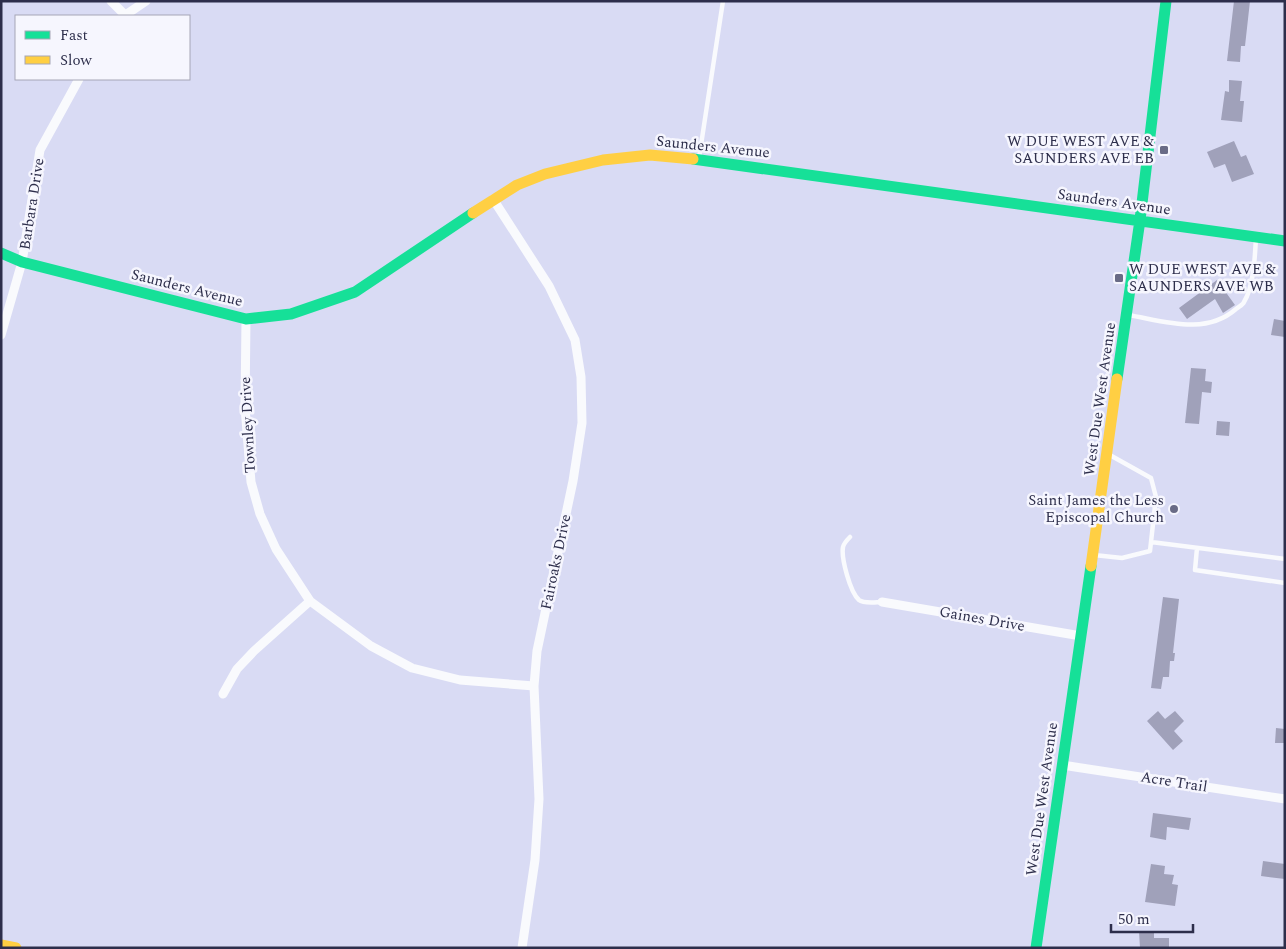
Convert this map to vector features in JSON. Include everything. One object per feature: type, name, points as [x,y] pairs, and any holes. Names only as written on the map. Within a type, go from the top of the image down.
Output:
[{"type":"street","points":[[111,1],[123,15]]},
{"type":"street","points":[[125,15],[146,1]]},
{"type":"street","name":"West Due West Avenue","points":[[1036,948],[1127,315],[1166,1]]},
{"type":"street","name":"Barbara Drive","points":[[1,335],[22,262],[40,150],[77,80]]},
{"type":"street","name":"Saunders Avenue","points":[[1,253],[22,262],[246,319],[291,314],[355,292],[493,199],[517,185],[545,174],[586,163],[650,155],[699,159],[1285,241]]},
{"type":"street","name":"Fairoaks Drive","points":[[493,199],[553,295],[575,340],[581,377],[582,423],[573,481],[537,651],[534,686],[539,799],[535,860],[522,948]]},
{"type":"street","name":"Townley Drive","points":[[246,319],[244,407],[251,482],[260,514],[276,549],[310,600],[371,646],[412,668],[460,680],[534,686]]},
{"type":"street","points":[[223,694],[237,669],[310,600]]},
{"type":"street","name":"Gaines Drive","points":[[882,602],[1081,636]]},
{"type":"street","name":"Acre Trail","points":[[1062,765],[1285,800]]},
{"type":"street","points":[[1,946],[16,948]]},
{"type":"lane","points":[[699,159],[723,1]]},
{"type":"lane","points":[[1127,315],[1191,326],[1216,322],[1232,313],[1244,302],[1253,276],[1256,237]]},
{"type":"lane","points":[[1093,555],[1122,558],[1150,551],[1156,498],[1151,478],[1107,453]]},
{"type":"lane","points":[[850,537],[844,545],[843,554],[849,579],[856,596],[859,600],[865,602],[882,602]]},
{"type":"lane","points":[[1151,542],[1285,559]]},
{"type":"lane","points":[[1197,548],[1195,570],[1285,583]]},
{"type":"building","points":[[1234,1],[1250,1],[1245,46],[1241,46],[1240,62],[1227,61]]},
{"type":"building","points":[[1229,80],[1242,81],[1240,101],[1244,101],[1242,122],[1221,120],[1225,91],[1229,92]]},
{"type":"building","points":[[1234,141],[1241,157],[1246,155],[1254,174],[1232,182],[1225,164],[1214,168],[1207,152]]},
{"type":"building","points":[[1217,280],[1235,305],[1223,313],[1215,299],[1187,319],[1179,308]]},
{"type":"building","points":[[1274,319],[1285,321],[1285,337],[1271,335]]},
{"type":"building","points":[[1191,368],[1206,369],[1205,381],[1212,382],[1211,393],[1202,392],[1199,424],[1185,423]]},
{"type":"building","points":[[1217,421],[1230,422],[1229,436],[1216,435]]},
{"type":"building","points":[[1163,597],[1179,599],[1173,653],[1175,653],[1174,661],[1170,661],[1169,677],[1163,677],[1161,689],[1151,688]]},
{"type":"building","points":[[1158,711],[1165,719],[1175,711],[1184,721],[1174,731],[1183,741],[1173,750],[1147,721]]},
{"type":"building","points":[[1276,728],[1285,729],[1285,743],[1275,743]]},
{"type":"building","points":[[1153,813],[1191,818],[1189,830],[1167,827],[1166,840],[1150,837]]},
{"type":"building","points":[[1263,861],[1285,864],[1285,879],[1261,876]]},
{"type":"building","points":[[1151,864],[1165,866],[1164,874],[1174,875],[1172,884],[1178,885],[1175,906],[1145,902]]},
{"type":"building","points":[[1139,931],[1154,931],[1154,938],[1169,938],[1169,948],[1140,948]]},
{"type":"traffic: fast","points":[[1117,379],[1140,220],[1166,1]]},
{"type":"traffic: fast","points":[[693,159],[1285,241]]},
{"type":"traffic: fast","points":[[1,253],[22,262],[246,319],[291,314],[355,292],[473,213]]},
{"type":"traffic: fast","points":[[1036,948],[1091,566]]},
{"type":"traffic: slow","points":[[473,213],[517,185],[545,174],[603,160],[650,155],[693,159]]},
{"type":"traffic: slow","points":[[1091,566],[1117,379]]},
{"type":"traffic: slow","points":[[1,945],[16,948]]},
{"type":"place","name":"W DUE WEST AVE & SAUNDERS AVE EB","points":[[1164,150]]},
{"type":"place","name":"W DUE WEST AVE & SAUNDERS AVE WB","points":[[1119,278]]},
{"type":"place","name":"Saint James the Less Episcopal Church","points":[[1174,509]]}]
